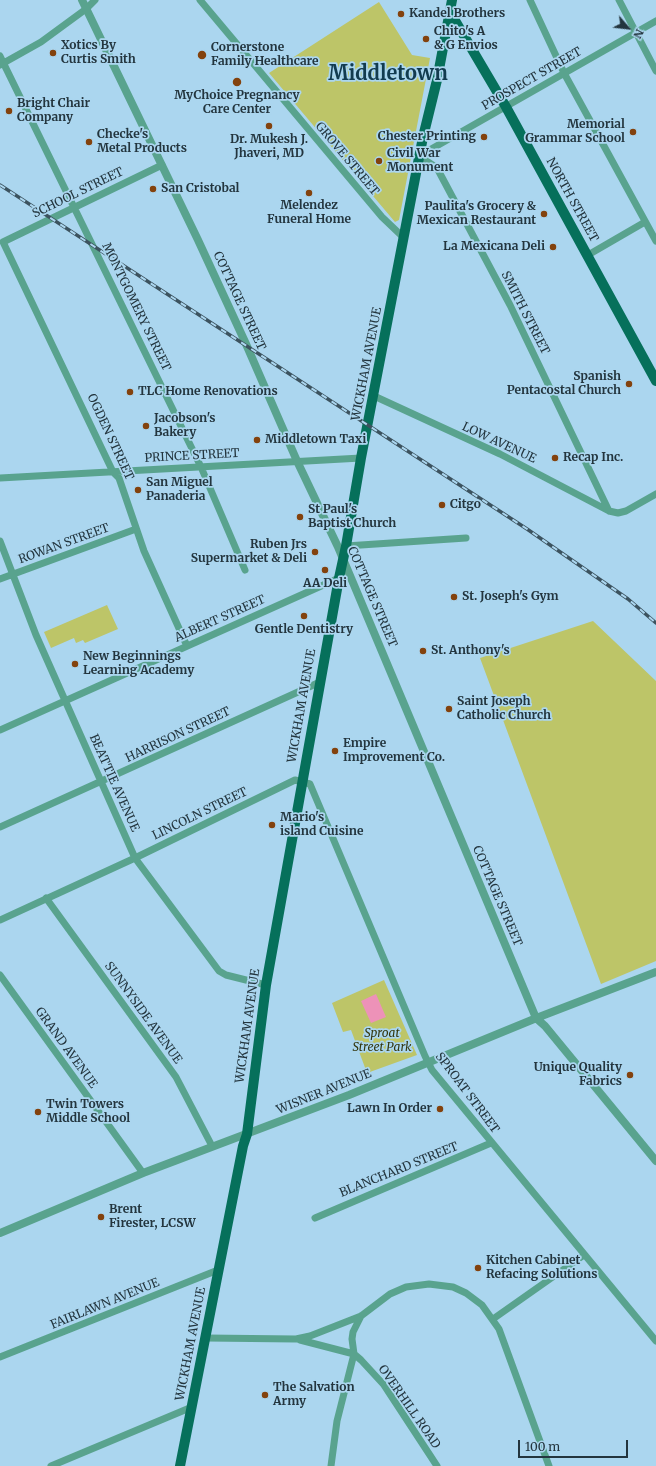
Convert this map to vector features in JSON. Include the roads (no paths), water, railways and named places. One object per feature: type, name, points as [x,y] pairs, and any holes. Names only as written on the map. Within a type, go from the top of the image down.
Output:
[{"type":"main road","name":"WICKHAM AVENUE","points":[[180,1466],[246,1134],[266,985],[361,458],[419,156],[453,3]]},
{"type":"main road","name":"NORTH STREET","points":[[453,3],[506,107],[656,381]]},
{"type":"street","name":"COTTAGE STREET","points":[[82,0],[162,165],[246,344],[343,561],[536,1018],[545,1026],[656,1161]]},
{"type":"street","points":[[2,64],[41,42],[86,9],[95,0]]},
{"type":"street","name":"GROVE STREET","points":[[200,0],[382,217],[404,238]]},
{"type":"street","points":[[530,0],[564,73],[656,240]]},
{"type":"street","points":[[619,0],[634,32],[656,71]]},
{"type":"street","name":"PROSPECT STREET","points":[[419,156],[634,32],[656,21]]},
{"type":"street","name":"MONTGOMERY STREET","points":[[0,56],[2,64],[75,208],[201,467],[245,570]]},
{"type":"street","name":"SMITH STREET","points":[[419,156],[437,168],[510,306],[610,511]]},
{"type":"street","name":"SCHOOL STREET","points":[[4,242],[162,165]]},
{"type":"street","points":[[588,255],[646,222]]},
{"type":"street","name":"OGDEN STREET","points":[[4,242],[113,472],[119,478],[136,529],[160,590],[187,646]]},
{"type":"street","name":"LOW AVENUE","points":[[374,396],[500,454],[610,511]]},
{"type":"street","name":"PRINCE STREET","points":[[0,478],[361,458]]},
{"type":"street","points":[[610,511],[618,513],[626,511],[656,494]]},
{"type":"street","name":"ROWAN STREET","points":[[0,579],[136,529]]},
{"type":"street","points":[[346,546],[466,538]]},
{"type":"street","name":"BEATTIE AVENUE","points":[[0,541],[65,701],[135,858],[219,971],[226,975],[266,985]]},
{"type":"street","name":"ALBERT STREET","points":[[0,730],[339,578]]},
{"type":"street","name":"HARRISON STREET","points":[[0,827],[320,682]]},
{"type":"street","name":"LINCOLN STREET","points":[[0,920],[135,858],[295,780],[302,781]]},
{"type":"street","name":"SPROAT STREET","points":[[302,781],[310,784],[428,1062],[491,1143],[656,1341]]},
{"type":"street","name":"SUNNYSIDE AVENUE","points":[[46,898],[176,1077],[212,1146]]},
{"type":"street","name":"WISNER AVENUE","points":[[0,1232],[143,1173],[348,1095],[536,1018],[656,972]]},
{"type":"street","name":"GRAND AVENUE","points":[[0,975],[143,1173]]},
{"type":"street","name":"BLANCHARD STREET","points":[[315,1218],[491,1143]]},
{"type":"street","points":[[494,1319],[584,1256]]},
{"type":"street","name":"FAIRLAWN AVENUE","points":[[0,1357],[218,1270]]},
{"type":"street","points":[[206,1338],[296,1339],[310,1336],[361,1316],[378,1302],[398,1289],[414,1285],[445,1285],[466,1293],[482,1305],[494,1319],[503,1339],[549,1466]]},
{"type":"street","points":[[331,1466],[337,1422],[354,1354],[352,1340],[353,1332],[361,1316]]},
{"type":"street","points":[[296,1339],[354,1354]]},
{"type":"street","name":"OVERHILL ROAD","points":[[354,1354],[384,1385],[437,1466]]},
{"type":"street","points":[[51,1466],[192,1407]]},
{"type":"railway","points":[[0,185],[527,529],[628,599],[656,623]]},
{"type":"place","name":"Kandel Brothers","points":[[401,14]]},
{"type":"place","name":"Chito's A & G Envios","points":[[426,39]]},
{"type":"place","name":"Xotics By Curtis Smith","points":[[53,53]]},
{"type":"place","name":"Cornerstone Family Healthcare","points":[[202,55]]},
{"type":"place","name":"MyChoice Pregnancy Care Center","points":[[237,82]]},
{"type":"place","name":"Bright Chair Company","points":[[9,111]]},
{"type":"place","name":"Dr. Mukesh J. Jhaveri, MD","points":[[269,126]]},
{"type":"place","name":"Memorial Grammar School","points":[[633,132]]},
{"type":"place","name":"Chester Printing","points":[[484,137]]},
{"type":"place","name":"Checke's Metal Products","points":[[89,142]]},
{"type":"place","name":"Civil War Monument","points":[[379,161]]},
{"type":"place","name":"San Cristobal","points":[[153,189]]},
{"type":"place","name":"Melendez Funeral Home","points":[[309,193]]},
{"type":"place","name":"Paulita's Grocery & Mexican Restaurant","points":[[544,214]]},
{"type":"place","name":"La Mexicana Deli","points":[[553,247]]},
{"type":"place","name":"Spanish Pentacostal Church","points":[[629,384]]},
{"type":"place","name":"TLC Home Renovations","points":[[130,392]]},
{"type":"place","name":"Jacobson's Bakery","points":[[146,426]]},
{"type":"place","name":"Middletown Taxi","points":[[257,440]]},
{"type":"place","name":"Recap Inc.","points":[[555,458]]},
{"type":"place","name":"San Miguel Panaderia","points":[[138,490]]},
{"type":"place","name":"Citgo","points":[[442,505]]},
{"type":"place","name":"St Paul's Baptist Church","points":[[300,517]]},
{"type":"place","name":"Ruben Jrs Supermarket & Deli","points":[[315,552]]},
{"type":"place","name":"AA Deli","points":[[325,570]]},
{"type":"place","name":"St. Joseph's Gym","points":[[454,597]]},
{"type":"place","name":"Gentle Dentistry","points":[[304,616]]},
{"type":"place","name":"St. Anthony's","points":[[423,651]]},
{"type":"place","name":"New Beginnings Learning Academy","points":[[75,664]]},
{"type":"place","name":"Saint Joseph Catholic Church","points":[[449,709]]},
{"type":"place","name":"Empire Improvement Co.","points":[[335,751]]},
{"type":"place","name":"Mario's island Cuisine","points":[[272,825]]},
{"type":"place","name":"Unique Quality Fabrics","points":[[630,1075]]},
{"type":"place","name":"Lawn In Order","points":[[440,1109]]},
{"type":"place","name":"Twin Towers Middle School","points":[[38,1112]]},
{"type":"place","name":"Brent Firester, LCSW","points":[[101,1217]]},
{"type":"place","name":"Kitchen Cabinet Refacing Solutions","points":[[478,1268]]},
{"type":"place","name":"The Salvation Army","points":[[265,1395]]},
{"type":"district","name":"Middletown","points":[[388,74]]},
{"type":"park label","name":"Sproat Street Park","points":[[382,1041]]}]
